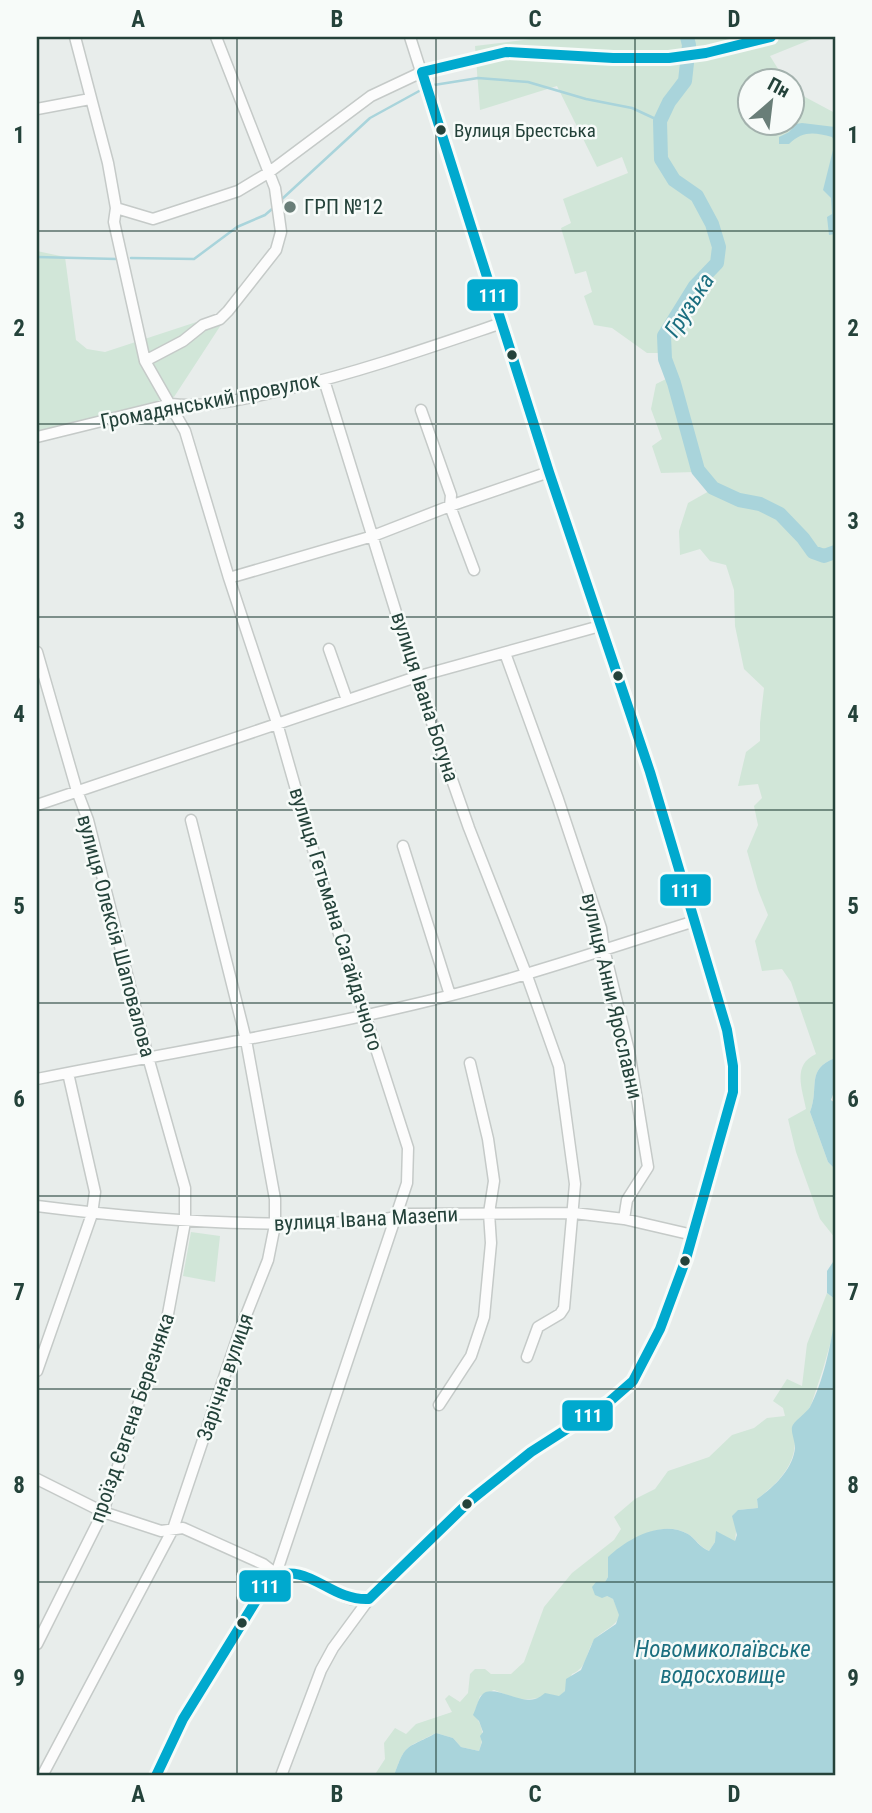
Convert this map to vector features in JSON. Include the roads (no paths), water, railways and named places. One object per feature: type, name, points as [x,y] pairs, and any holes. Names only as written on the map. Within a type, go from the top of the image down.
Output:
[{"type":"street","name":"вулиця Гетьмана Сагайдачного","points":[[75,37],[89,99],[108,163],[116,208],[114,222],[145,360],[185,431],[229,578],[277,723],[322,881],[408,1148],[407,1183],[276,1574],[262,1588],[183,1719],[156,1776]]},
{"type":"street","points":[[145,360],[183,341],[203,325],[220,319],[229,311],[276,250],[281,232],[275,188],[216,37]]},
{"type":"street","points":[[281,1776],[321,1670],[333,1648],[369,1600],[471,1500],[531,1452],[609,1402],[633,1381],[660,1329],[693,1235],[733,1092],[733,1066],[727,1030],[650,772],[549,472],[410,37]]},
{"type":"street","points":[[116,208],[153,219],[238,191],[268,173],[371,96],[422,72],[506,52],[669,58],[706,53],[771,37]]},
{"type":"street","points":[[37,108],[89,99]]},
{"type":"street","name":"Громадянський провулок","points":[[37,437],[171,404],[187,406],[248,399],[324,380],[502,323]]},
{"type":"street","name":"вулиця Івана Богуна","points":[[324,380],[416,677],[469,828],[559,1066],[575,1184],[564,1308],[560,1314],[538,1327],[527,1357]]},
{"type":"street","points":[[421,410],[451,495],[450,506],[474,570]]},
{"type":"street","points":[[229,578],[373,536],[549,472]]},
{"type":"street","points":[[37,805],[416,677],[600,626]]},
{"type":"street","points":[[329,649],[346,700]]},
{"type":"street","name":"вулиця Олексія Шаповалова","points":[[37,652],[77,791],[88,820],[148,1057],[185,1188],[185,1222]]},
{"type":"street","name":"вулиця Анни Ярославни","points":[[505,653],[597,915],[629,1051],[648,1167],[627,1200],[624,1219]]},
{"type":"street","points":[[191,820],[246,1040],[275,1199],[275,1224]]},
{"type":"street","points":[[402,846],[450,996]]},
{"type":"street","points":[[37,1079],[366,1016],[450,996],[527,976],[695,921]]},
{"type":"street","points":[[439,1405],[471,1356],[484,1317],[491,1243],[489,1213],[494,1181],[470,1063]]},
{"type":"street","points":[[37,1371],[92,1213],[95,1192],[68,1073]]},
{"type":"street","name":"вулиця Івана Мазепи","points":[[37,1206],[185,1222],[275,1224],[381,1221],[406,1214],[573,1213],[624,1219],[693,1235]]},
{"type":"street","name":"проїзд Євгена Березняка","points":[[37,1644],[103,1512],[168,1314],[185,1222]]},
{"type":"street","name":"Зарічна вулиця","points":[[42,1776],[173,1529],[239,1333],[268,1260],[275,1224]]},
{"type":"street","points":[[37,1479],[103,1512],[161,1531],[183,1528],[263,1564],[276,1574],[300,1574],[352,1599],[369,1600]]},
{"type":"water","points":[[806,123],[835,127],[835,142],[832,137],[806,135]]},
{"type":"water","points":[[802,136],[789,144],[779,144],[779,137]]},
{"type":"water","points":[[835,142],[835,234],[829,235],[827,217],[832,214],[831,198],[823,190]]},
{"type":"water","points":[[835,1058],[835,1089],[831,1100],[835,1103],[835,1169],[828,1162],[810,1112],[817,1074],[820,1068]]},
{"type":"water","points":[[835,1259],[835,1299],[827,1293],[827,1271]]},
{"type":"water","name":"Новомиколаївське водосховище","points":[[835,1317],[835,1776],[394,1776],[404,1752],[436,1733],[453,1738],[461,1747],[479,1751],[482,1742],[480,1736],[483,1732],[479,1721],[473,1715],[486,1692],[499,1692],[529,1700],[545,1693],[559,1696],[565,1691],[566,1679],[581,1670],[594,1639],[616,1624],[619,1615],[613,1599],[595,1595],[592,1587],[596,1582],[605,1582],[608,1577],[608,1557],[625,1544],[645,1533],[667,1529],[688,1534],[709,1551],[715,1542],[716,1531],[735,1541],[737,1535],[732,1516],[738,1510],[758,1508],[757,1499],[776,1483],[791,1463],[795,1448],[792,1427],[810,1407],[819,1387]]},
{"type":"waterway","name":"Грузька","points":[[687,37],[689,45],[685,81],[669,102],[660,121],[661,159],[674,180],[697,196],[712,224],[719,247],[717,263],[695,286],[664,336],[665,359],[698,470],[713,488],[780,514],[813,552],[824,556],[835,552]]},
{"type":"waterway","points":[[434,85],[478,78],[528,82],[586,99],[632,108],[660,121]]},
{"type":"waterway","points":[[282,199],[370,118],[421,90]]},
{"type":"waterway","points":[[131,258],[194,259],[237,227],[265,215],[272,209]]},
{"type":"waterway","points":[[37,257],[117,259]]},
{"type":"place","name":"Вулиця Брестська","points":[[441,130]]},
{"type":"place","name":"ГРП №12","points":[[290,207]]}]
